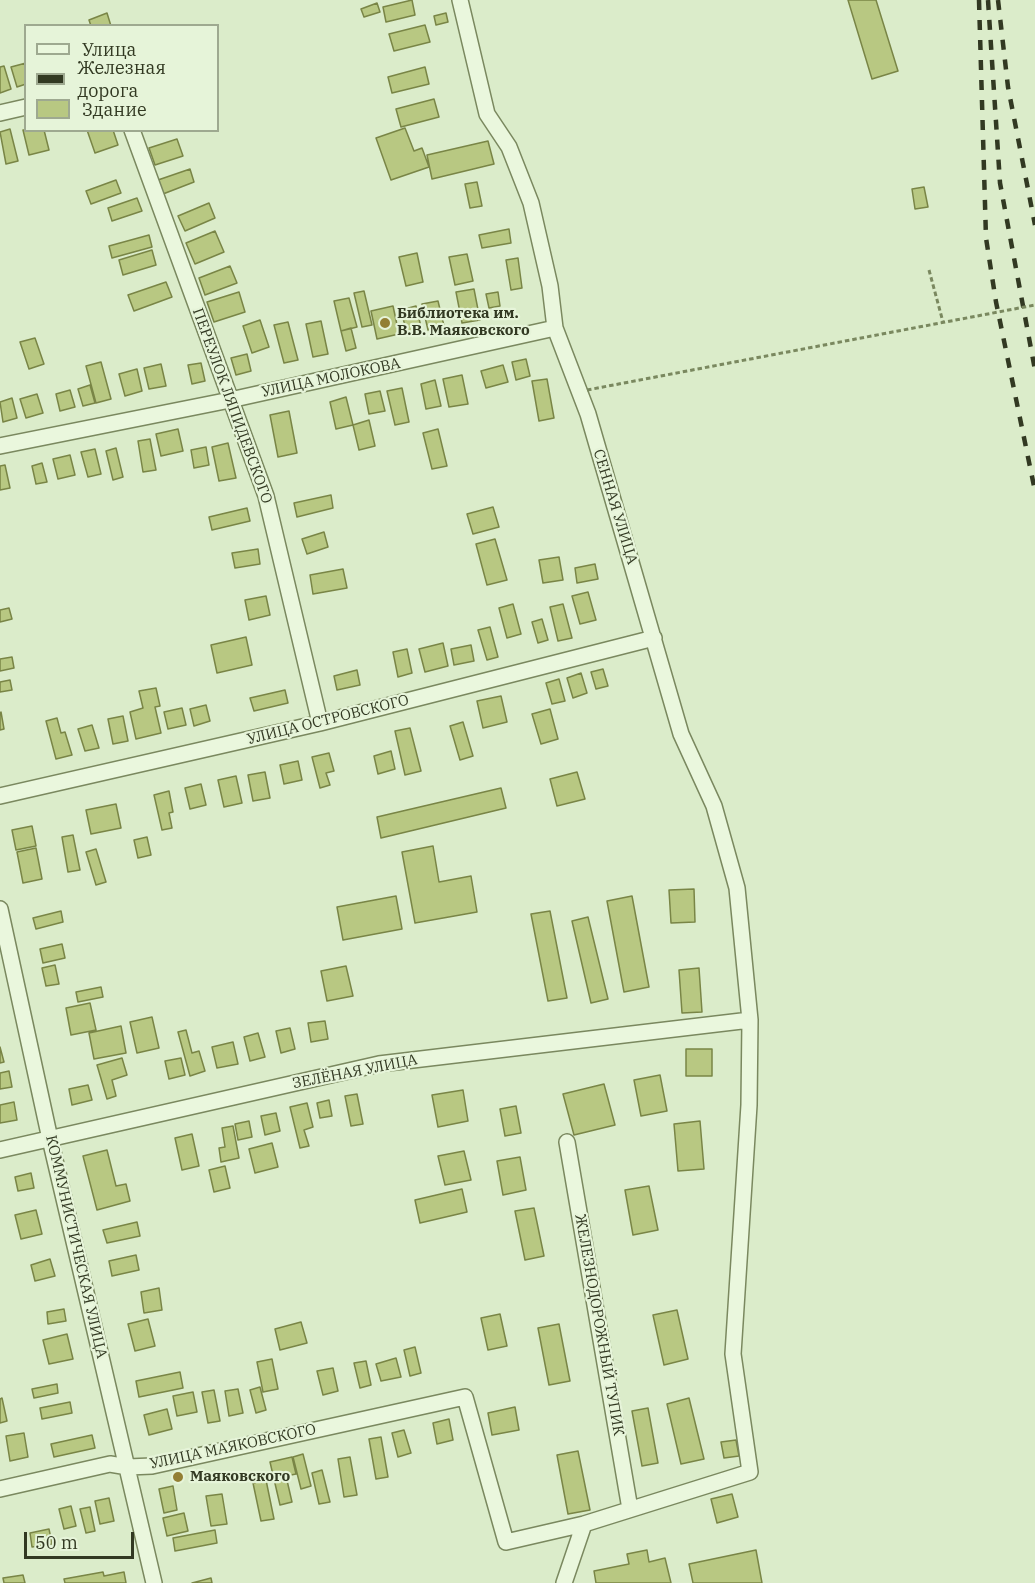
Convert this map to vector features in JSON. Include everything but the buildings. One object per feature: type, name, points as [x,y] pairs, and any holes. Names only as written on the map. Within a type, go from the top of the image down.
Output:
[{"type":"street","name":"СЕННАЯ УЛИЦА","points":[[460,0],[487,114],[508,147],[531,203],[550,286],[555,328],[588,414],[681,734],[714,806],[737,888],[750,1020],[749,1105],[733,1354],[750,1472],[630,1509]]},
{"type":"street","points":[[0,113],[24,107]]},
{"type":"street","name":"ПЕРЕУЛОК ЛЯПИДЕВСКОГО","points":[[133,132],[266,496],[320,723]]},
{"type":"street","name":"УЛИЦА МОЛОКОВА","points":[[0,446],[230,400],[555,328]]},
{"type":"street","name":"УЛИЦА ОСТРОВСКОГО","points":[[0,796],[320,723],[654,638]]},
{"type":"street","name":"КОММУНИСТИЧЕСКАЯ УЛИЦА","points":[[0,909],[50,1139],[154,1583]]},
{"type":"street","name":"ЗЕЛЁНАЯ УЛИЦА","points":[[0,1150],[379,1064],[750,1020]]},
{"type":"street","name":"ЖЕЛЕЗНОДОРОЖНЫЙ ТУПИК","points":[[567,1142],[630,1509]]},
{"type":"street","name":"УЛИЦА МАЯКОВСКОГО","points":[[0,1489],[110,1464],[128,1467],[152,1466],[465,1397],[506,1542],[584,1524]]},
{"type":"street","points":[[564,1583],[584,1524],[630,1509]]},
{"type":"path","points":[[929,270],[943,322]]},
{"type":"path","points":[[587,390],[1035,304]]},
{"type":"railway","points":[[979,0],[986,238],[996,302],[1035,491]]},
{"type":"railway","points":[[988,0],[1000,183],[1035,370]]},
{"type":"railway","points":[[998,0],[1008,87],[1035,225]]},
{"type":"place","name":"Библиотека им. В.В. Маяковского","points":[[385,323]]},
{"type":"place","name":"Маяковского","points":[[178,1477]]}]
